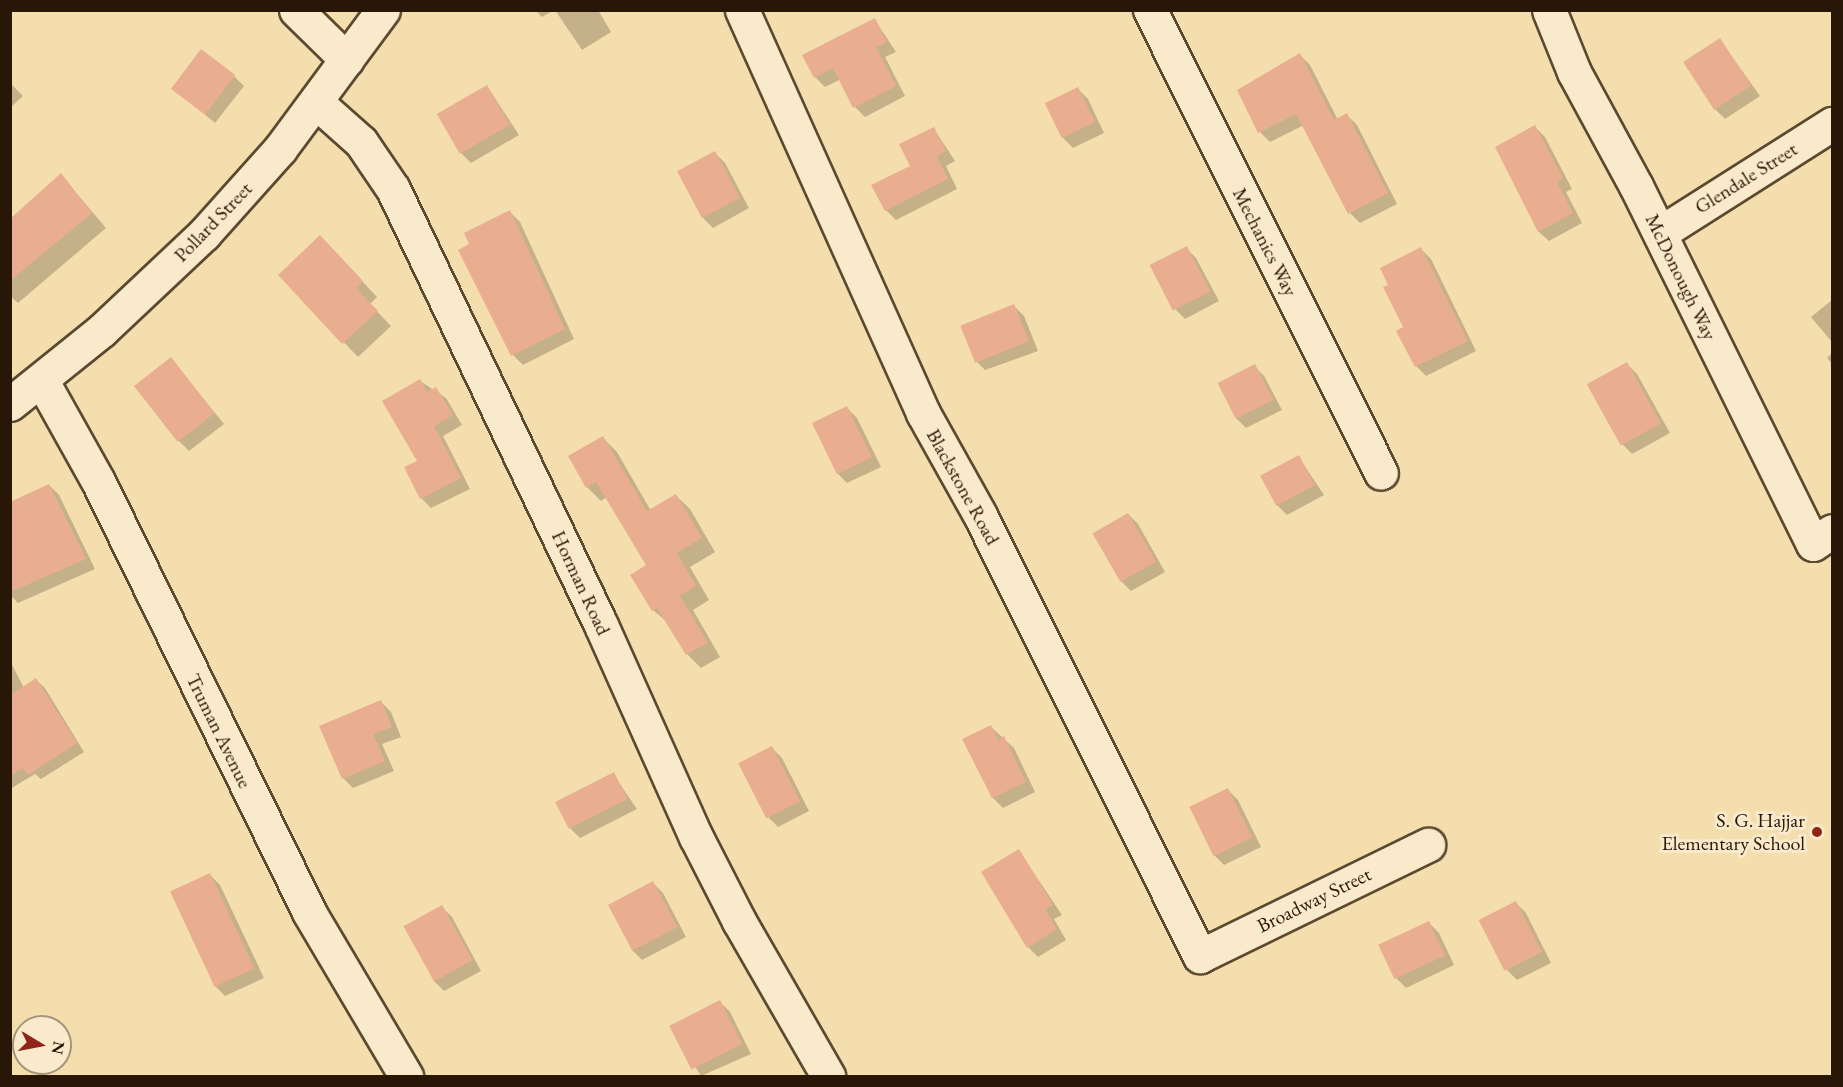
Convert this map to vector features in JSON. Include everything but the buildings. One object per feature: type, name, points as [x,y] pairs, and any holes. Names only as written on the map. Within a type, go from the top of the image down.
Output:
[{"type":"street","points":[[296,10],[347,60]]},
{"type":"street","name":"Pollard Street","points":[[10,404],[42,381],[204,234],[316,102],[383,10]]},
{"type":"street","name":"Blackstone Road","points":[[742,10],[923,413],[980,515],[1200,956]]},
{"type":"street","name":"Mechanics Way","points":[[1150,10],[1381,473]]},
{"type":"street","name":"McDonough Way","points":[[1549,10],[1574,72],[1823,537]]},
{"type":"street","name":"Horman Road","points":[[316,102],[361,142],[393,189],[601,625],[696,837],[739,921],[828,1077]]},
{"type":"street","name":"Glendale Street","points":[[1660,233],[1833,124]]},
{"type":"street","name":"Truman Avenue","points":[[42,381],[103,491],[309,912],[406,1077]]},
{"type":"street","name":"Broadway Street","points":[[1200,956],[1428,845]]},
{"type":"place","name":"S. G. Hajjar Elementary School","points":[[1817,832]]}]
